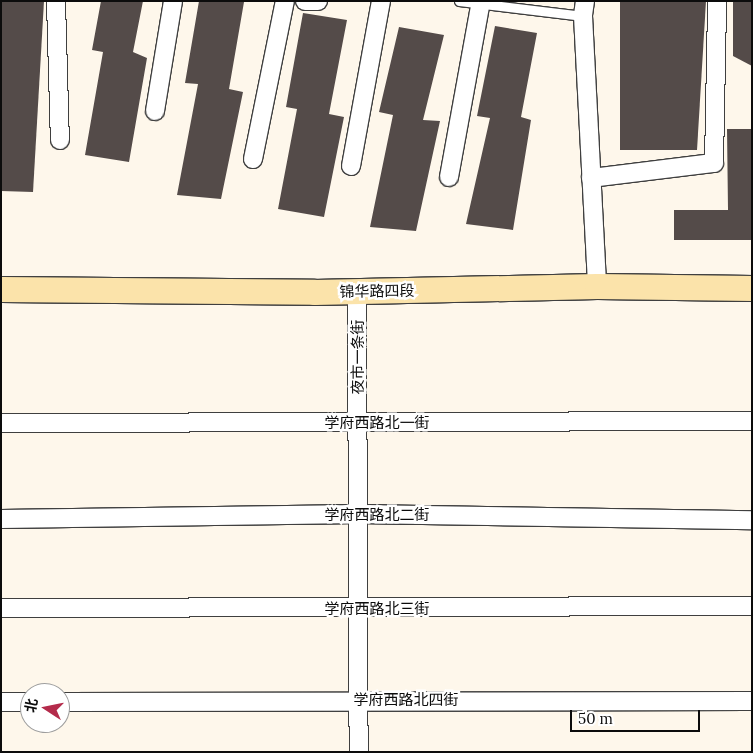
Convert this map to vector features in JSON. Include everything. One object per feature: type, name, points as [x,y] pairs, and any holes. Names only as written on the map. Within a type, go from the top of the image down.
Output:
[{"type":"main road","name":"锦华路四段","points":[[1,288],[357,292],[596,286],[752,288]]},
{"type":"street","points":[[56,1],[60,140]]},
{"type":"street","points":[[155,111],[173,1]]},
{"type":"street","points":[[253,160],[285,1]]},
{"type":"street","points":[[305,1],[318,1]]},
{"type":"street","points":[[351,166],[381,1]]},
{"type":"street","points":[[591,178],[714,163],[717,1]]},
{"type":"street","points":[[449,177],[481,3]]},
{"type":"street","points":[[584,8],[596,286]]},
{"type":"street","name":"夜市一条街","points":[[357,292],[359,752]]},
{"type":"street","name":"学府西路北一街","points":[[1,423],[358,424],[752,421]]},
{"type":"street","name":"学府西路北二街","points":[[1,519],[358,514],[752,520]]},
{"type":"street","name":"学府西路北三街","points":[[1,608],[358,609],[752,606]]},
{"type":"street","name":"学府西路北四街","points":[[70,702],[359,700],[752,701]]},
{"type":"street","points":[[1,702],[20,702]]},
{"type":"lane","points":[[459,1],[584,8]]},
{"type":"building","points":[[1,1],[44,1],[33,192],[1,191]]},
{"type":"building","points":[[101,1],[143,1],[133,52],[147,58],[129,162],[85,155],[103,52],[92,50]]},
{"type":"building","points":[[199,1],[244,2],[229,89],[243,92],[221,199],[177,195],[198,84],[185,83]]},
{"type":"building","points":[[620,1],[706,1],[697,150],[620,150]]},
{"type":"building","points":[[733,1],[752,1],[752,66],[733,56]]},
{"type":"building","points":[[303,13],[347,20],[329,114],[344,117],[324,217],[278,209],[297,109],[286,107]]},
{"type":"building","points":[[495,26],[537,33],[521,117],[531,120],[513,230],[466,224],[490,118],[477,116]]},
{"type":"building","points":[[399,27],[444,35],[423,120],[440,121],[416,231],[370,227],[393,115],[379,112]]},
{"type":"building","points":[[727,129],[752,129],[752,240],[674,240],[674,210],[728,210]]}]
